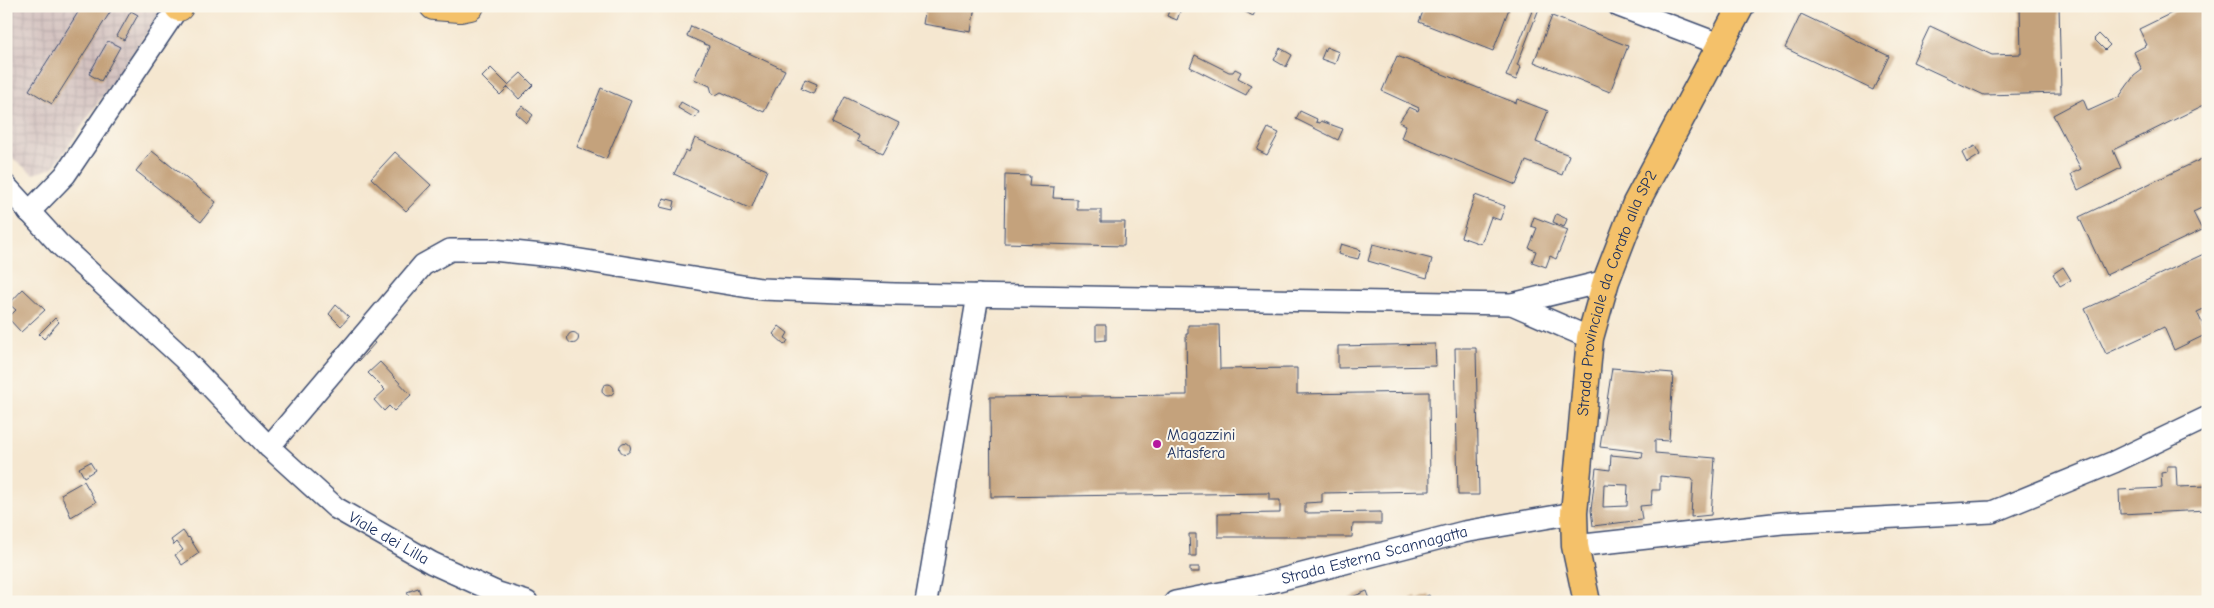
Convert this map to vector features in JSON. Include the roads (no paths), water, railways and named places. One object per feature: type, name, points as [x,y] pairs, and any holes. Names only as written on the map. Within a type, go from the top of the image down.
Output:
[{"type":"highway","points":[[434,6],[460,8],[470,6]]},
{"type":"main road","name":"Strada Provinciale da Corato alla SP2","points":[[1587,602],[1575,546],[1574,513],[1590,338],[1606,280],[1636,203],[1719,44],[1741,6]]},
{"type":"street","points":[[29,212],[65,175],[179,6]]},
{"type":"street","points":[[1619,6],[1719,44]]},
{"type":"street","name":"Viale dei Lilla","points":[[7,189],[59,244],[183,358],[269,447],[336,508],[432,562],[498,593],[527,602]]},
{"type":"street","points":[[269,447],[423,265],[450,250],[493,250],[562,257],[761,289],[978,295],[1512,304],[1606,280]]},
{"type":"street","points":[[926,602],[978,295]]},
{"type":"street","points":[[1512,304],[1590,338]]},
{"type":"street","points":[[1575,546],[1782,523],[1992,512],[2114,462],[2208,418]]},
{"type":"street","name":"Strada Esterna Scannagatta","points":[[1175,602],[1256,586],[1464,532],[1574,513]]},
{"type":"place","name":"Magazzini Altasfera","points":[[1157,444]]}]
